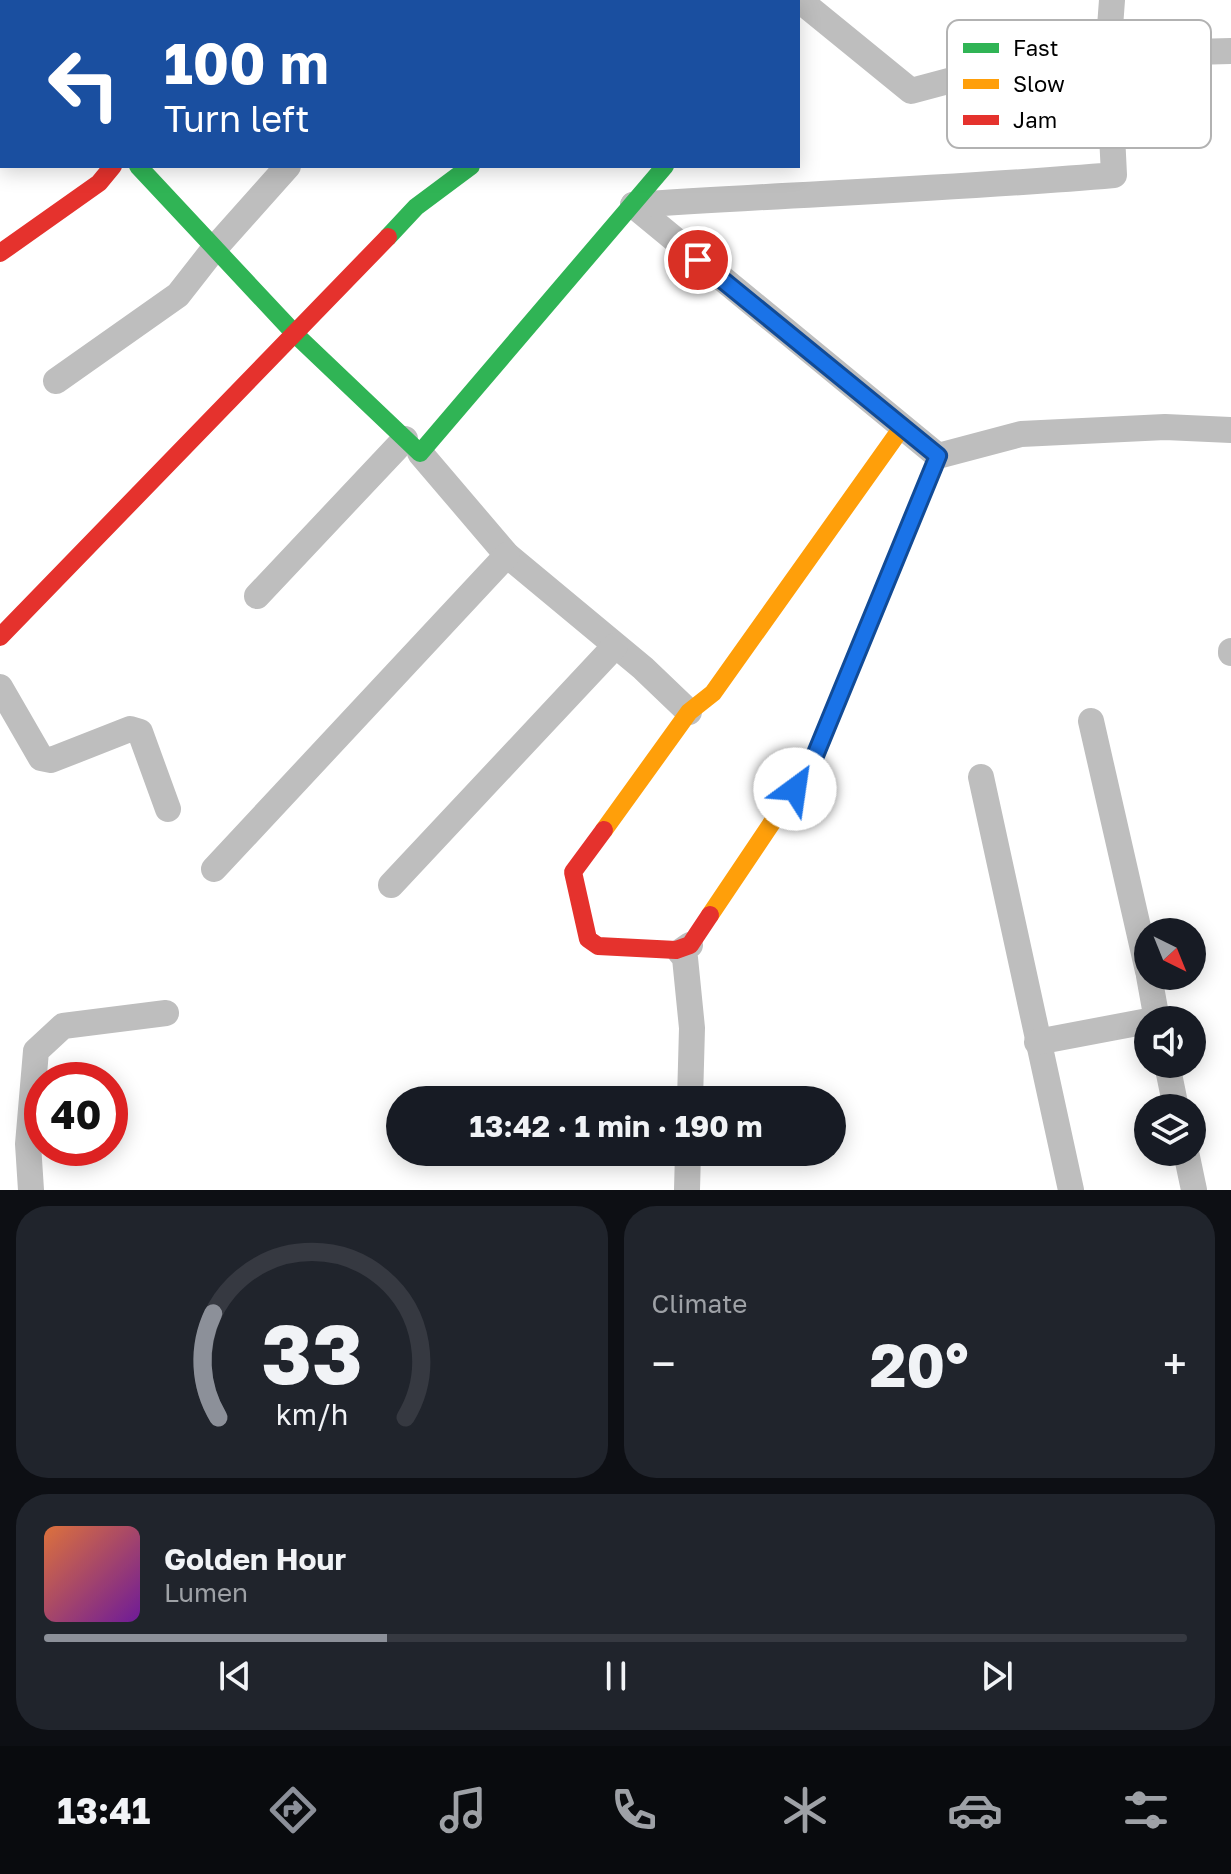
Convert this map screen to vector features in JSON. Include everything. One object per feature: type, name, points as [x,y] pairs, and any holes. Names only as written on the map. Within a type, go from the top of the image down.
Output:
[{"type":"street","points":[[1111,20],[1112,0]]},
{"type":"street","points":[[802,4],[911,91],[947,81]]},
{"type":"street","points":[[1211,51],[1231,51]]},
{"type":"street","points":[[633,205],[865,189],[976,187],[1114,175],[1113,148]]},
{"type":"street","points":[[0,253],[99,183],[111,168]]},
{"type":"street","points":[[140,168],[296,335],[412,446],[507,555],[689,712]]},
{"type":"street","points":[[56,381],[178,295],[214,249],[286,168]]},
{"type":"street","points":[[0,637],[296,335],[416,207],[468,168]]},
{"type":"street","points":[[257,596],[412,446],[663,168]]},
{"type":"street","points":[[633,205],[938,456]]},
{"type":"street","points":[[690,945],[676,950],[598,946],[588,939],[573,872],[689,712],[713,693],[903,426]]},
{"type":"street","points":[[938,456],[1021,434],[1165,427],[1231,430]]},
{"type":"street","points":[[690,1086],[692,1028],[685,958],[680,952],[690,945],[812,763],[938,456]]},
{"type":"street","points":[[214,869],[507,555]]},
{"type":"street","points":[[391,885],[615,646]]},
{"type":"street","points":[[0,687],[41,758],[51,760],[130,729],[140,732],[168,809]]},
{"type":"street","points":[[1091,721],[1135,918]]},
{"type":"street","points":[[981,777],[1071,1190]]},
{"type":"street","points":[[31,1190],[28,1144],[36,1051],[63,1026],[166,1013]]},
{"type":"street","points":[[1037,1042],[1134,1024]]},
{"type":"street","points":[[687,1190],[688,1166]]},
{"type":"street","points":[[1189,1166],[1194,1190]]},
{"type":"traffic: fast","points":[[140,168],[296,335],[420,453],[663,168]]},
{"type":"traffic: fast","points":[[388,237],[416,207],[468,168]]},
{"type":"traffic: slow","points":[[604,830],[689,712],[713,693],[903,426]]},
{"type":"traffic: slow","points":[[710,915],[812,763],[938,456]]},
{"type":"traffic: jam","points":[[0,253],[99,183],[111,168]]},
{"type":"traffic: jam","points":[[0,637],[388,237]]},
{"type":"traffic: jam","points":[[604,830],[573,872],[588,939],[598,946],[676,950],[690,945],[710,915]]},
{"type":"route","points":[[698,260],[938,456],[812,763],[795,789]]}]
